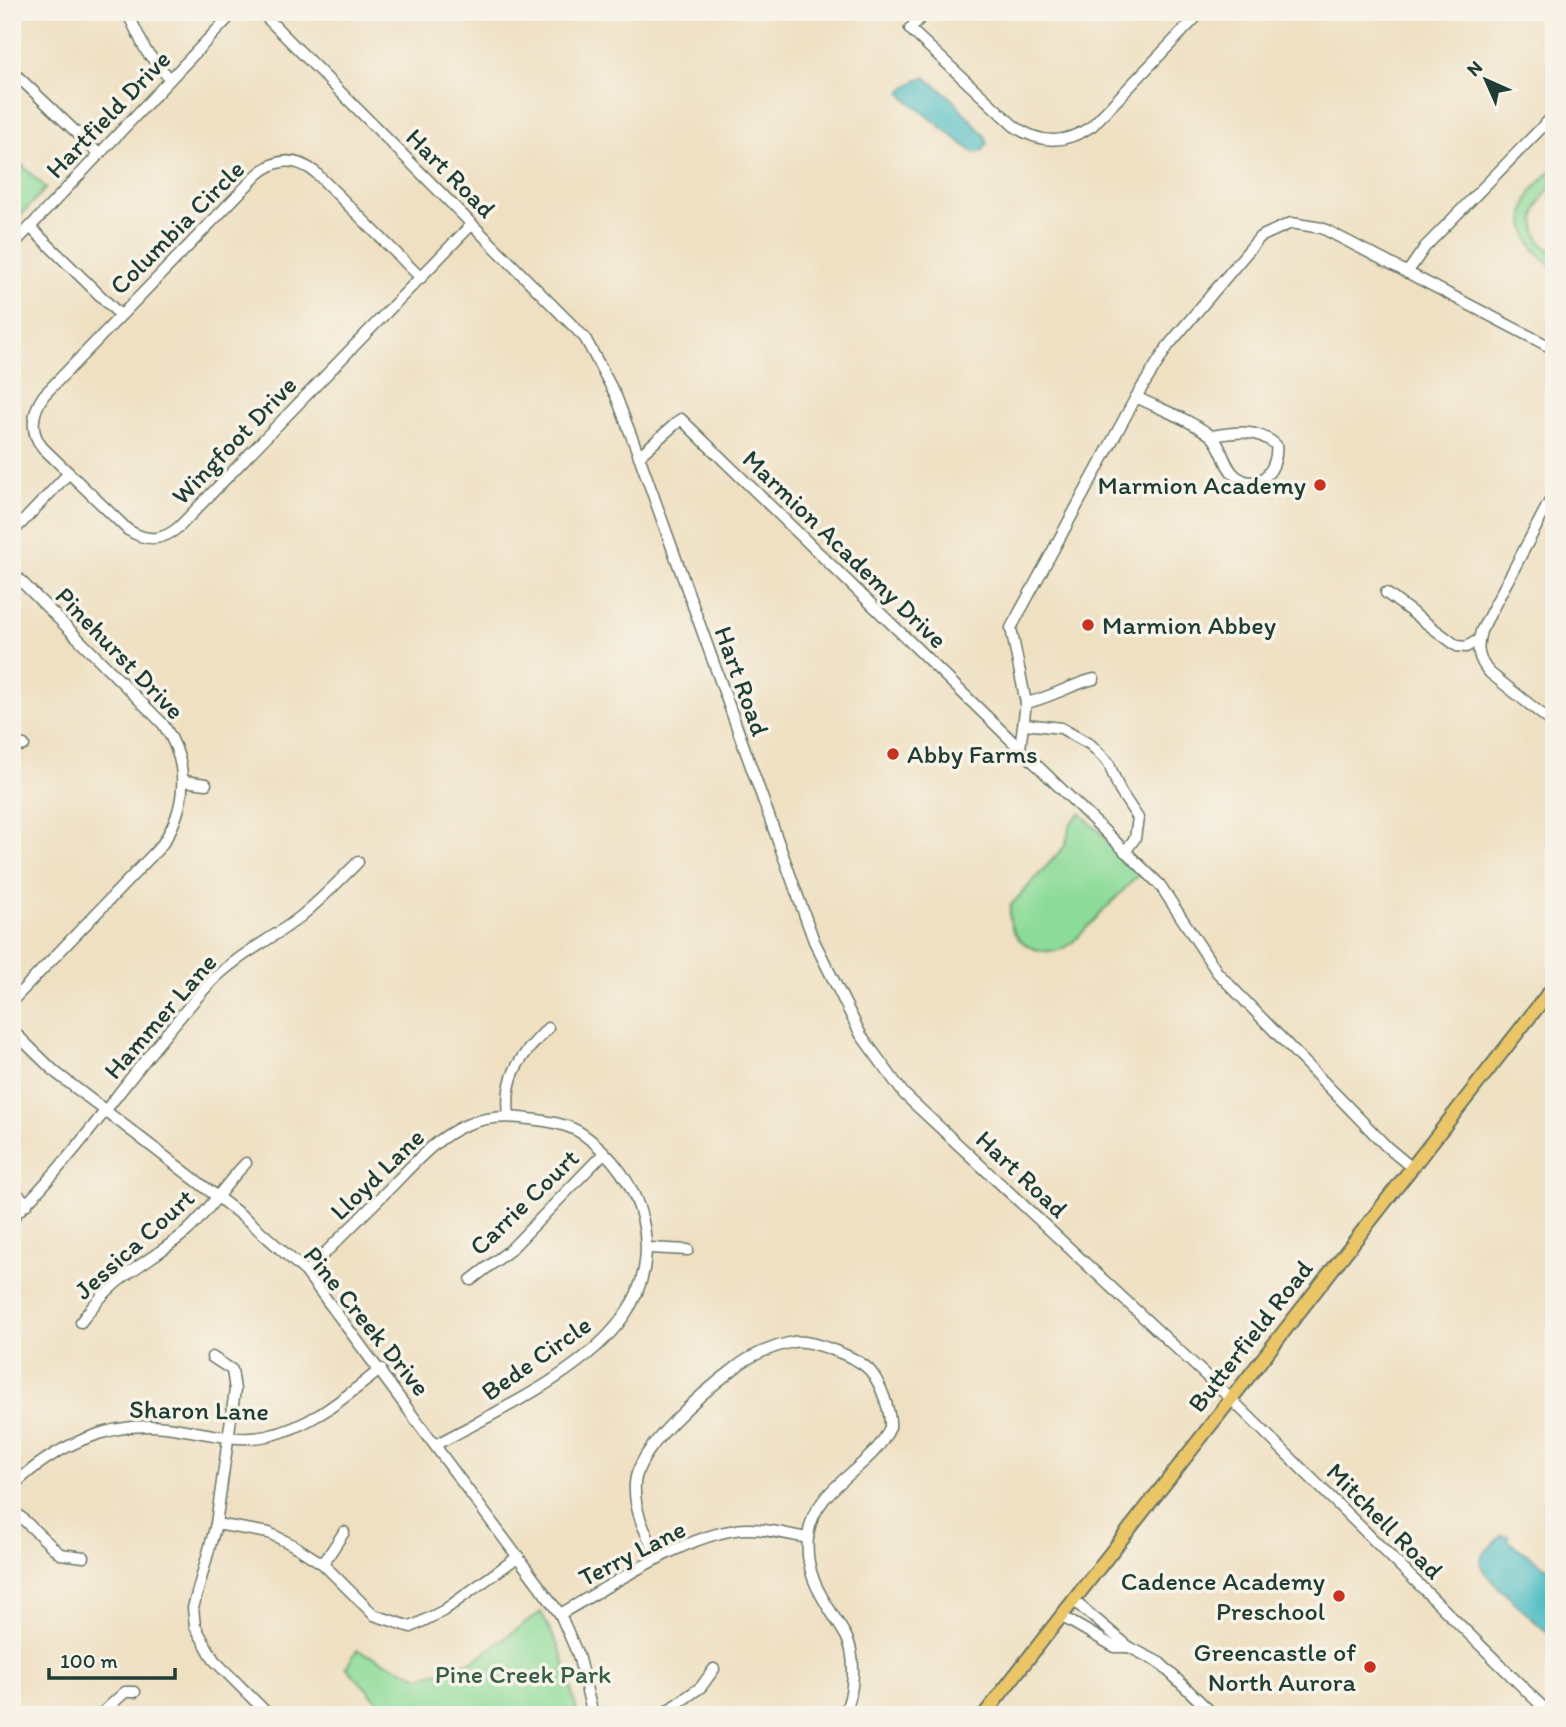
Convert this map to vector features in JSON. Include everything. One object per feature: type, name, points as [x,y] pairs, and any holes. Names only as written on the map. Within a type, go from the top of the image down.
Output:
[{"type":"main road","name":"Butterfield Road","points":[[984,1715],[1554,986]]},
{"type":"street","points":[[127,12],[146,51],[170,79]]},
{"type":"street","name":"Hartfield Drive","points":[[12,246],[234,12]]},
{"type":"street","name":"Hart Road","points":[[261,12],[585,338],[616,396],[814,941],[861,1035],[904,1094],[1188,1359]]},
{"type":"street","points":[[926,12],[910,29],[1014,126],[1027,135],[1059,141],[1076,137],[1092,126],[1201,12]]},
{"type":"street","points":[[12,71],[99,154]]},
{"type":"street","points":[[1407,273],[1425,247],[1554,115]]},
{"type":"street","name":"Columbia Circle","points":[[69,473],[38,442],[34,430],[35,411],[44,395],[257,175],[283,160],[305,165],[315,172],[421,278]]},
{"type":"street","points":[[1020,748],[1026,704],[1011,628],[1136,397],[1168,346],[1253,244],[1276,228],[1300,223],[1322,228],[1554,349]]},
{"type":"street","name":"Wingfoot Drive","points":[[69,473],[137,536],[153,539],[167,536],[472,224]]},
{"type":"street","points":[[30,227],[120,315]]},
{"type":"street","points":[[1136,397],[1212,436],[1237,477],[1248,481],[1261,480],[1275,465],[1278,457],[1276,445],[1266,436],[1236,432],[1212,436]]},
{"type":"street","name":"Marmion Academy Drive","points":[[639,457],[681,419],[1160,885],[1217,972],[1387,1147],[1411,1167]]},
{"type":"street","points":[[12,533],[69,473]]},
{"type":"street","points":[[1457,646],[1466,646],[1478,640],[1554,493]]},
{"type":"street","name":"Pinehurst Drive","points":[[12,572],[163,724],[178,752],[184,782],[178,815],[161,846],[12,1001]]},
{"type":"street","points":[[1386,593],[1482,664],[1554,724]]},
{"type":"street","points":[[1478,640],[1482,664]]},
{"type":"street","points":[[1026,704],[1041,700],[1067,686],[1094,679]]},
{"type":"street","points":[[1025,724],[1061,728],[1091,745],[1108,762],[1120,791],[1138,818],[1135,838],[1125,852]]},
{"type":"street","points":[[12,747],[24,745]]},
{"type":"street","points":[[184,782],[206,784]]},
{"type":"street","name":"Hammer Lane","points":[[12,1218],[106,1113],[184,1012],[213,980],[255,946],[299,918],[358,862]]},
{"type":"street","points":[[509,1116],[506,1093],[517,1061],[548,1028]]},
{"type":"street","name":"Pine Creek Drive","points":[[12,1030],[55,1072],[284,1251],[306,1272],[437,1444],[560,1614],[578,1656],[593,1715]]},
{"type":"street","name":"Bede Circle","points":[[437,1444],[515,1404],[595,1348],[625,1316],[641,1282],[649,1248],[631,1185],[604,1153],[583,1134],[553,1122],[509,1116]]},
{"type":"street","name":"Lloyd Lane","points":[[306,1272],[432,1146],[467,1125],[509,1116]]},
{"type":"street","name":"Carrie Court","points":[[471,1280],[510,1250],[604,1153]]},
{"type":"street","name":"Jessica Court","points":[[81,1322],[96,1299],[117,1280],[187,1231],[246,1163]]},
{"type":"street","points":[[12,1188],[27,1204]]},
{"type":"street","points":[[649,1248],[688,1250]]},
{"type":"street","points":[[659,1558],[643,1531],[636,1505],[635,1484],[637,1469],[665,1431],[736,1367],[760,1353],[798,1341],[824,1348],[868,1368],[875,1378],[891,1420],[887,1435],[824,1499],[808,1538],[811,1566],[820,1598],[848,1639],[853,1672],[844,1715]]},
{"type":"street","points":[[212,1357],[232,1370],[236,1380],[216,1524],[193,1608],[195,1626],[214,1660],[269,1715]]},
{"type":"street","name":"Mitchell Road","points":[[1188,1359],[1551,1715]]},
{"type":"street","name":"Sharon Lane","points":[[12,1488],[40,1461],[116,1429],[163,1427],[229,1437],[264,1437],[295,1430],[381,1369]]},
{"type":"street","points":[[12,1509],[60,1554],[84,1557]]},
{"type":"street","points":[[216,1524],[269,1533],[323,1564],[374,1615],[411,1627],[443,1611],[519,1556]]},
{"type":"street","name":"Terry Lane","points":[[560,1614],[659,1558],[709,1538],[748,1529],[808,1538]]},
{"type":"street","points":[[323,1564],[344,1532]]},
{"type":"street","points":[[1073,1600],[1129,1647],[1160,1663],[1214,1715]]},
{"type":"street","points":[[1061,1616],[1115,1647],[1129,1647]]},
{"type":"street","points":[[661,1715],[701,1687],[714,1669]]},
{"type":"street","points":[[100,1715],[125,1692],[135,1692]]},
{"type":"green space","points":[[12,156],[46,188],[18,218],[12,212]]},
{"type":"green space","points":[[1554,168],[1554,184],[1541,201],[1535,219],[1539,237],[1554,253],[1554,266],[1531,244],[1524,224],[1524,214],[1533,190]]},
{"type":"green space","points":[[1080,813],[1141,872],[1071,944],[1060,950],[1037,950],[1018,938],[1012,929],[1011,905],[1065,846],[1071,823]]},
{"type":"green space","name":"Pine Creek Park","points":[[541,1612],[561,1652],[578,1715],[391,1715],[346,1667],[357,1650],[421,1677],[473,1661]]},
{"type":"water","points":[[925,77],[950,97],[985,136],[987,142],[983,151],[974,153],[904,97],[901,92]]},
{"type":"water","points":[[1502,1535],[1509,1536],[1508,1541],[1554,1573],[1554,1639],[1491,1580],[1480,1563],[1483,1554]]},
{"type":"place","name":"Marmion Academy","points":[[1320,485]]},
{"type":"place","name":"Marmion Abbey","points":[[1088,625]]},
{"type":"place","name":"Abby Farms","points":[[893,754]]},
{"type":"place","name":"Cadence Academy Preschool","points":[[1339,1596]]},
{"type":"place","name":"Greencastle of North Aurora","points":[[1370,1667]]}]
